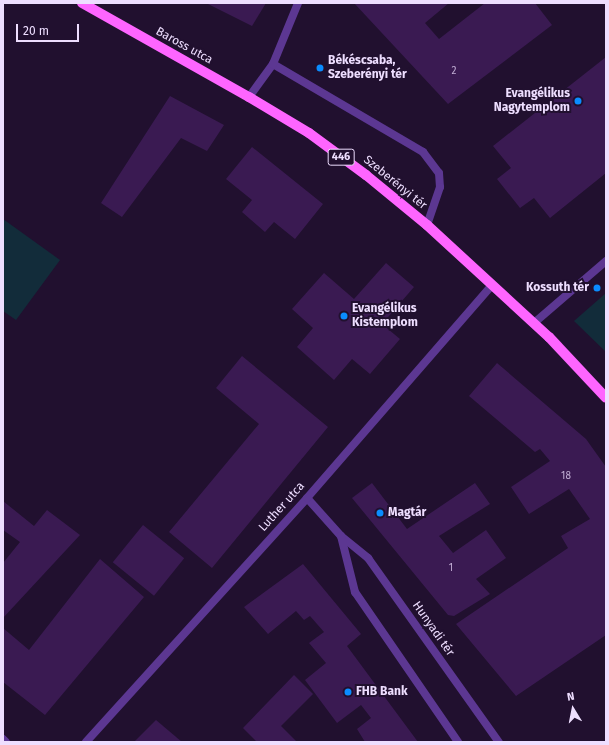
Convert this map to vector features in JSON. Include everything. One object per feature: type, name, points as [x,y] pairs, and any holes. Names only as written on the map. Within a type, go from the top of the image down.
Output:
[{"type":"main road","name":"Baross utca","points":[[82,3],[212,76]]},
{"type":"main road","name":"Szeberényi tér","points":[[212,76],[309,133],[427,225],[492,285]]},
{"type":"main road","name":"446","points":[[492,285],[534,323],[606,398]]},
{"type":"street","points":[[249,97],[273,64],[298,3]]},
{"type":"street","points":[[273,64],[423,152],[439,174],[440,187],[427,225]]},
{"type":"street","points":[[534,323],[606,261]]},
{"type":"street","name":"Luther utca","points":[[86,742],[307,498],[492,285]]},
{"type":"street","name":"Hunyadi tér","points":[[307,498],[341,536],[368,558],[499,742]]},
{"type":"street","name":"Hunyadi tér","points":[[341,536],[355,592],[458,742]]},
{"type":"street","points":[[3,739],[6,742]]},
{"type":"shaded area","points":[[3,219],[60,260],[16,320],[3,311]]},
{"type":"shaded area","points":[[606,293],[606,352],[574,321]]},
{"type":"building","points":[[206,3],[266,3],[252,26]]},
{"type":"building","points":[[354,3],[449,3],[425,23],[439,39],[485,3],[535,3],[552,25],[448,104]]},
{"type":"building","name":"Evangélikus Nagytemplom","points":[[606,57],[606,173],[550,218],[534,198],[520,208],[497,179],[511,168],[493,146]]},
{"type":"building","points":[[170,96],[224,125],[207,151],[181,138],[122,217],[101,203]]},
{"type":"building","points":[[252,147],[323,204],[295,239],[274,222],[265,232],[242,212],[252,200],[226,179]]},
{"type":"building","name":"Evangélikus Kistemplom","points":[[386,263],[414,287],[382,324],[400,339],[370,374],[352,359],[334,380],[297,347],[313,328],[292,309],[324,273],[354,299]]},
{"type":"building","points":[[242,356],[328,427],[212,568],[169,532],[259,424],[216,388]]},
{"type":"building","points":[[497,363],[586,439],[606,467],[606,635],[516,696],[456,624],[568,548],[561,536],[590,519],[569,489],[529,514],[511,487],[550,461],[540,449],[535,452],[469,396]]},
{"type":"building","points":[[372,483],[407,529],[475,483],[490,504],[439,536],[453,553],[486,530],[506,558],[476,579],[490,594],[454,616],[448,615],[352,498]]},
{"type":"building","points":[[3,501],[34,526],[47,510],[80,535],[3,618],[3,563],[20,542],[3,530]]},
{"type":"building","points":[[143,525],[184,558],[154,596],[113,562]]},
{"type":"building","points":[[100,559],[144,597],[45,715],[3,682],[3,628],[29,650]]},
{"type":"building","points":[[303,564],[361,634],[347,646],[418,742],[365,742],[357,729],[371,718],[361,705],[337,723],[305,680],[326,663],[309,643],[324,632],[310,616],[304,620],[296,611],[268,634],[244,607]]},
{"type":"building","points":[[294,675],[313,694],[281,726],[297,742],[257,742],[243,728]]},
{"type":"building","points":[[156,720],[182,742],[134,742]]},
{"type":"place","name":"Békéscsaba, Szeberényi tér","points":[[320,68]]},
{"type":"place","name":"Evangélikus Nagytemplom","points":[[578,101]]},
{"type":"place","name":"Kossuth tér","points":[[597,288]]},
{"type":"place","name":"Evangélikus Kistemplom","points":[[344,316]]},
{"type":"place","name":"Magtár","points":[[380,513]]},
{"type":"place","name":"FHB Bank","points":[[348,692]]}]
